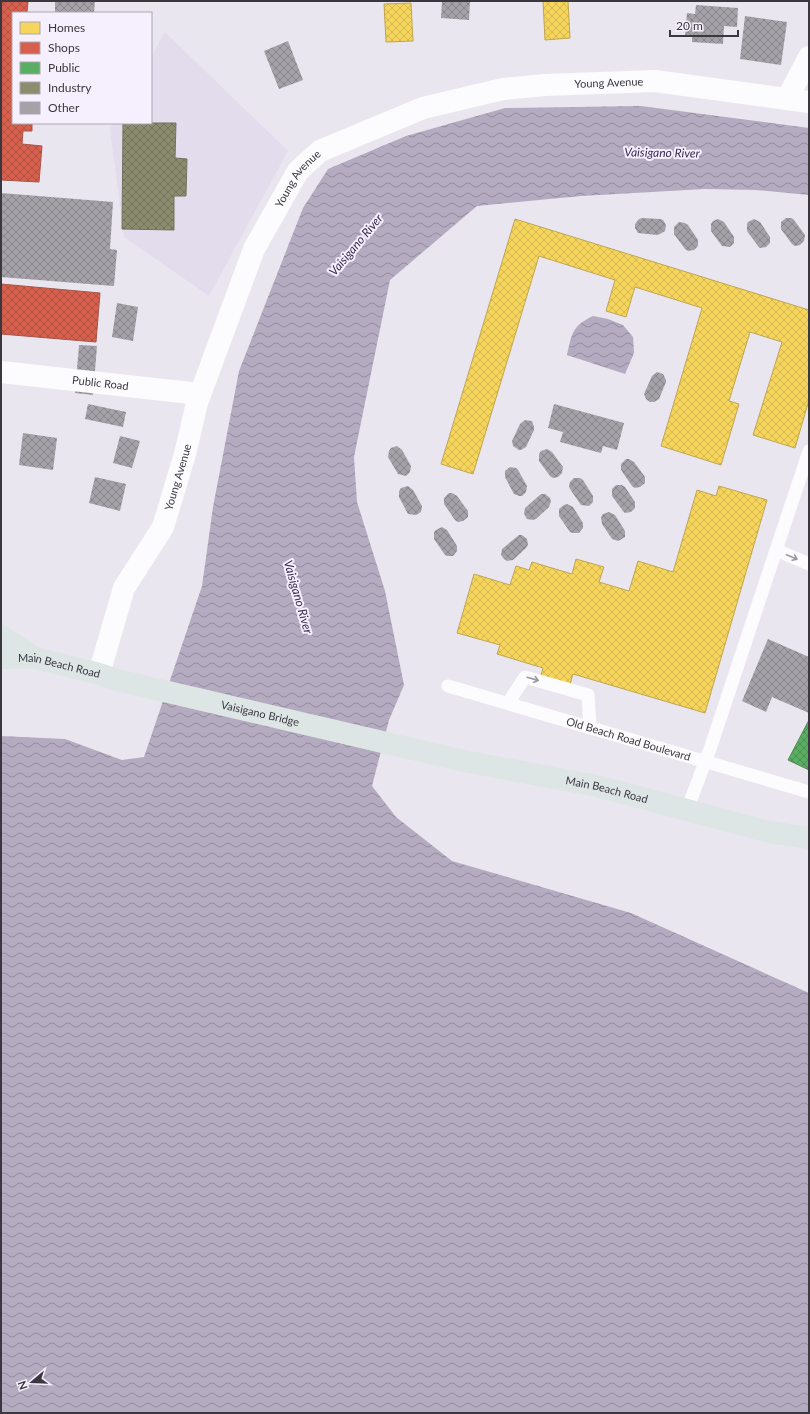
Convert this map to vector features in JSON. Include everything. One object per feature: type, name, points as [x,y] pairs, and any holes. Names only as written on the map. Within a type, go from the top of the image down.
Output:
[{"type":"main road","points":[[1,636],[36,658]]},
{"type":"main road","name":"Main Beach Road","points":[[1,658],[36,658],[108,677]]},
{"type":"main road","name":"Vaisigano Bridge","points":[[108,677],[404,746]]},
{"type":"main road","name":"Main Beach Road","points":[[404,746],[498,768],[597,786],[769,832],[809,838]]},
{"type":"street","points":[[787,99],[809,57]]},
{"type":"street","name":"Young Avenue","points":[[108,677],[124,588],[164,527],[200,394],[254,249],[298,171],[320,151],[423,108],[503,89],[545,85],[655,81],[809,102]]},
{"type":"street","name":"Public Road","points":[[1,372],[200,394]]},
{"type":"lane","points":[[687,810],[776,550],[804,485],[809,451]]},
{"type":"lane","points":[[776,550],[809,564]]},
{"type":"lane","points":[[508,703],[525,677],[588,696],[590,728]]},
{"type":"lane","name":"Old Beach Road Boulevard","points":[[448,686],[809,792]]},
{"type":"shaded area","points":[[165,32],[288,151],[209,296],[124,237],[110,129],[112,124],[152,124],[152,55]]},
{"type":"water","name":"Vaisigano River","points":[[641,106],[809,128],[809,195],[756,190],[705,189],[581,196],[477,206],[390,280],[354,457],[357,502],[385,591],[404,685],[389,720],[372,786],[396,817],[452,861],[631,913],[809,993],[809,1413],[1,1413],[1,736],[65,739],[122,760],[144,757],[202,586],[213,507],[239,371],[303,208],[328,169],[406,136],[505,108]]},
{"type":"water","points":[[593,316],[608,319],[623,325],[633,337],[634,353],[625,374],[567,355],[574,331],[581,323]]},
{"type":"building: Homes","points":[[543,1],[568,1],[570,38],[545,40]]},
{"type":"building: Homes","points":[[411,3],[413,41],[386,42],[384,4]]},
{"type":"building: Homes","points":[[515,219],[809,310],[809,400],[795,448],[753,435],[782,342],[750,332],[729,401],[739,404],[721,465],[661,446],[702,308],[635,287],[626,317],[606,311],[615,280],[539,256],[473,474],[441,464]]},
{"type":"building: Homes","points":[[719,486],[767,500],[705,713],[573,674],[569,688],[540,679],[543,668],[497,654],[500,645],[457,633],[474,574],[510,585],[516,566],[529,570],[532,562],[572,574],[576,559],[604,567],[599,582],[629,591],[638,561],[673,572],[697,490],[716,496]]},
{"type":"building: Shops","points":[[1,1],[28,1],[27,12],[12,12],[12,124],[32,124],[32,131],[23,131],[22,144],[42,146],[39,182],[1,180]]},
{"type":"building: Shops","points":[[1,284],[100,293],[96,342],[1,334]]},
{"type":"building: Public","points":[[809,720],[809,770],[788,760]]},
{"type":"building: Industry","points":[[176,123],[175,158],[187,159],[186,196],[174,196],[174,230],[122,229],[123,124]]},
{"type":"building: Other","points":[[55,1],[95,1],[94,12],[55,12]]},
{"type":"building: Other","points":[[442,1],[470,1],[469,20],[441,18]]},
{"type":"building: Other","points":[[696,5],[738,8],[737,27],[724,26],[723,44],[692,42],[692,37],[685,36],[687,13],[695,14]]},
{"type":"building: Other","points":[[745,16],[787,22],[781,65],[740,59]]},
{"type":"building: Other","points":[[288,41],[303,80],[279,89],[264,51]]},
{"type":"building: Other","points":[[1,193],[113,202],[110,249],[117,250],[114,286],[1,277]]},
{"type":"building: Other","points":[[642,218],[663,220],[666,225],[665,231],[657,235],[638,233],[635,228],[635,224]]},
{"type":"building: Other","points":[[786,218],[792,218],[805,235],[804,241],[800,245],[795,246],[792,244],[781,229],[781,222]]},
{"type":"building: Other","points":[[718,219],[724,222],[734,237],[734,243],[730,247],[722,246],[711,231],[711,224],[713,221]]},
{"type":"building: Other","points":[[754,219],[760,222],[770,237],[770,243],[766,247],[760,248],[747,231],[748,222]]},
{"type":"building: Other","points":[[679,222],[688,225],[698,240],[698,246],[694,250],[688,251],[685,249],[674,234],[674,227]]},
{"type":"building: Other","points":[[117,303],[138,307],[133,341],[112,337]]},
{"type":"building: Other","points":[[79,345],[97,346],[93,395],[75,393]]},
{"type":"building: Other","points":[[657,372],[663,374],[666,382],[659,399],[654,402],[650,402],[646,399],[644,394],[652,376]]},
{"type":"building: Other","points":[[88,404],[126,412],[123,427],[85,419]]},
{"type":"building: Other","points":[[554,404],[624,423],[617,450],[603,446],[601,453],[560,442],[563,432],[548,428]]},
{"type":"building: Other","points":[[525,420],[532,421],[534,430],[526,447],[519,450],[513,446],[512,441],[520,424]]},
{"type":"building: Other","points":[[23,433],[57,438],[53,470],[19,465]]},
{"type":"building: Other","points":[[120,436],[140,441],[132,468],[113,463]]},
{"type":"building: Other","points":[[397,446],[402,450],[411,466],[410,472],[406,476],[398,474],[388,457],[391,448]]},
{"type":"building: Other","points":[[547,449],[552,452],[563,467],[562,473],[558,477],[553,478],[550,476],[539,461],[539,454],[541,451]]},
{"type":"building: Other","points":[[626,459],[634,462],[645,477],[645,483],[640,487],[635,488],[632,486],[621,470],[621,464]]},
{"type":"building: Other","points":[[510,467],[518,470],[527,486],[526,492],[522,496],[514,494],[505,477],[505,471]]},
{"type":"building: Other","points":[[95,477],[126,484],[120,511],[89,503]]},
{"type":"building: Other","points":[[574,478],[580,478],[583,480],[593,496],[593,502],[589,506],[581,505],[570,489],[570,482]]},
{"type":"building: Other","points":[[616,485],[622,485],[625,487],[635,502],[635,508],[631,512],[625,513],[612,496],[612,489]]},
{"type":"building: Other","points":[[408,486],[413,490],[422,506],[421,512],[416,515],[408,514],[399,497],[399,491],[401,488]]},
{"type":"building: Other","points":[[449,493],[457,496],[468,511],[468,517],[463,521],[458,522],[455,520],[444,504],[444,498]]},
{"type":"building: Other","points":[[541,494],[545,494],[550,498],[551,501],[549,507],[536,519],[527,519],[524,514],[525,508]]},
{"type":"building: Other","points":[[567,504],[573,507],[583,523],[583,528],[579,533],[570,532],[559,516],[559,509]]},
{"type":"building: Other","points":[[609,512],[615,515],[625,531],[625,537],[618,541],[612,539],[602,524],[601,517],[603,514]]},
{"type":"building: Other","points":[[442,527],[447,530],[457,546],[457,551],[453,556],[445,555],[434,539],[434,532]]},
{"type":"building: Other","points":[[519,535],[522,535],[527,539],[528,545],[513,560],[507,561],[501,555],[502,549]]},
{"type":"building: Other","points":[[768,639],[809,657],[809,713],[772,697],[766,712],[742,701]]}]
